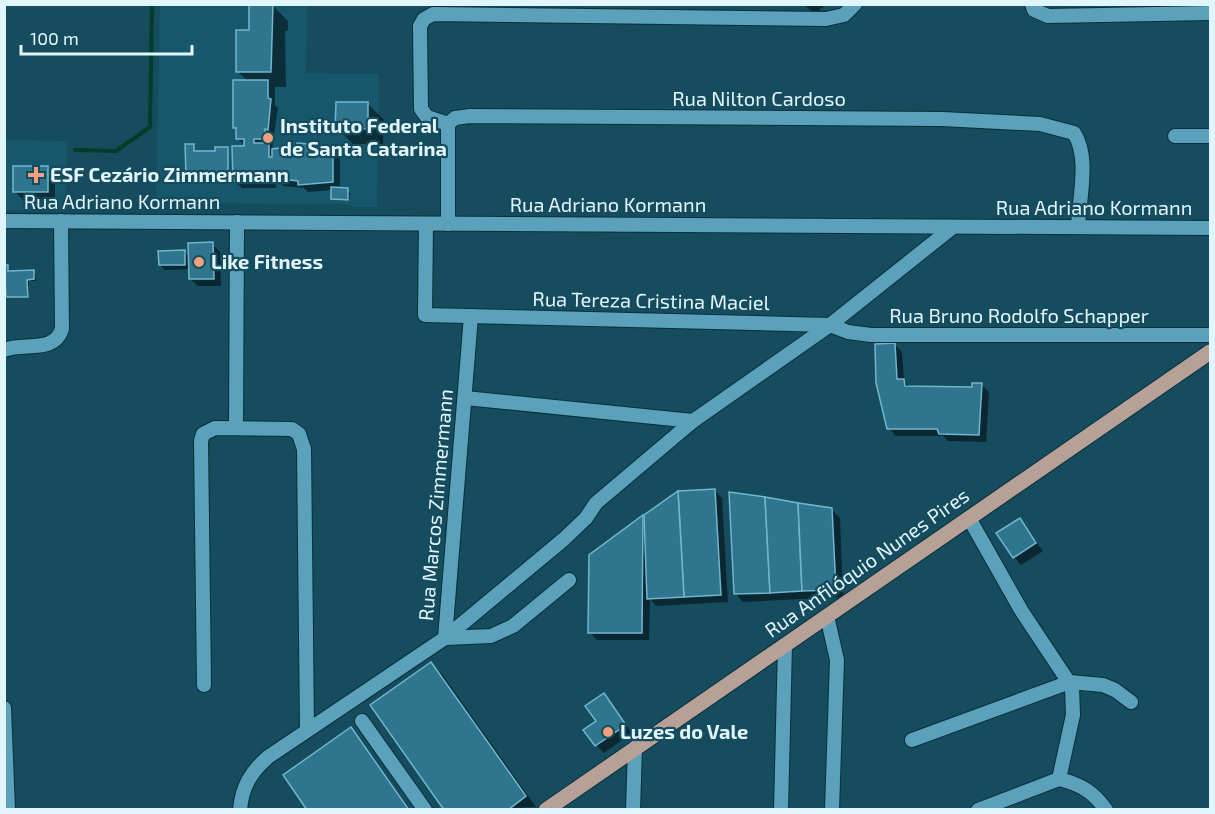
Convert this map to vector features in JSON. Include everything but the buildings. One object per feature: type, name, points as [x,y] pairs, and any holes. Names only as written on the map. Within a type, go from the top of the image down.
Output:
[{"type":"main road","name":"Rua Anfilóquio Nunes Pires","points":[[546,810],[1210,352]]},
{"type":"street","points":[[448,224],[448,124],[427,117],[421,109],[420,26],[424,19],[433,14],[466,9],[826,19],[844,15],[855,4]]},
{"type":"street","points":[[1032,4],[1034,10],[1047,16],[1210,13]]},
{"type":"street","name":"Rua Nilton Cardoso","points":[[448,124],[455,118],[470,116],[942,120],[1040,124],[1074,133],[1080,142],[1078,227]]},
{"type":"street","points":[[1175,136],[1210,136]]},
{"type":"street","name":"Rua Adriano Kormann","points":[[4,221],[1210,228]]},
{"type":"street","points":[[4,350],[13,347],[47,345],[55,343],[60,337],[63,330],[61,221]]},
{"type":"street","points":[[236,427],[237,222]]},
{"type":"street","name":"Rua Tereza Cristina Maciel","points":[[426,224],[425,315],[830,325]]},
{"type":"street","points":[[445,638],[564,539],[586,518],[596,503],[693,421],[830,325],[953,227]]},
{"type":"street","name":"Rua Marcos Zimmermann","points":[[240,810],[245,784],[253,770],[307,728],[445,638],[471,316]]},
{"type":"street","name":"Rua Bruno Rodolfo Schapper","points":[[830,325],[848,332],[871,335],[1210,335]]},
{"type":"street","points":[[465,398],[693,421]]},
{"type":"street","points":[[204,685],[201,441],[209,429],[236,427],[292,429],[303,442],[307,728]]},
{"type":"street","points":[[969,518],[1022,610],[1070,682],[1073,694],[1073,715],[1059,779]]},
{"type":"street","points":[[445,638],[491,636],[513,626],[569,580]]},
{"type":"street","points":[[827,616],[837,660],[832,810]]},
{"type":"street","points":[[781,810],[785,645]]},
{"type":"street","points":[[912,740],[1070,682],[1103,685],[1115,690],[1131,702]]},
{"type":"street","points":[[4,708],[8,810]]},
{"type":"street","points":[[362,721],[424,810]]},
{"type":"street","points":[[633,810],[635,748]]},
{"type":"street","points":[[978,810],[1059,779],[1086,789],[1097,796],[1106,810]]},
{"type":"shaded area","name":"Instituto Federal de Santa Catarina","points":[[160,5],[307,5],[306,73],[379,74],[377,207],[352,207],[350,204],[156,203]]},
{"type":"shaded area","name":"ESF Cezário Zimmermann","points":[[5,140],[67,141],[66,210],[5,210]]},
{"type":"waterway","points":[[75,150],[116,151],[150,127],[152,4]]},
{"type":"place","name":"Instituto Federal de Santa Catarina","points":[[268,138]]},
{"type":"place","name":"ESF Cezário Zimmermann","points":[[36,175]]},
{"type":"place","name":"Like Fitness","points":[[199,262]]},
{"type":"place","name":"Luzes do Vale","points":[[608,732]]}]
